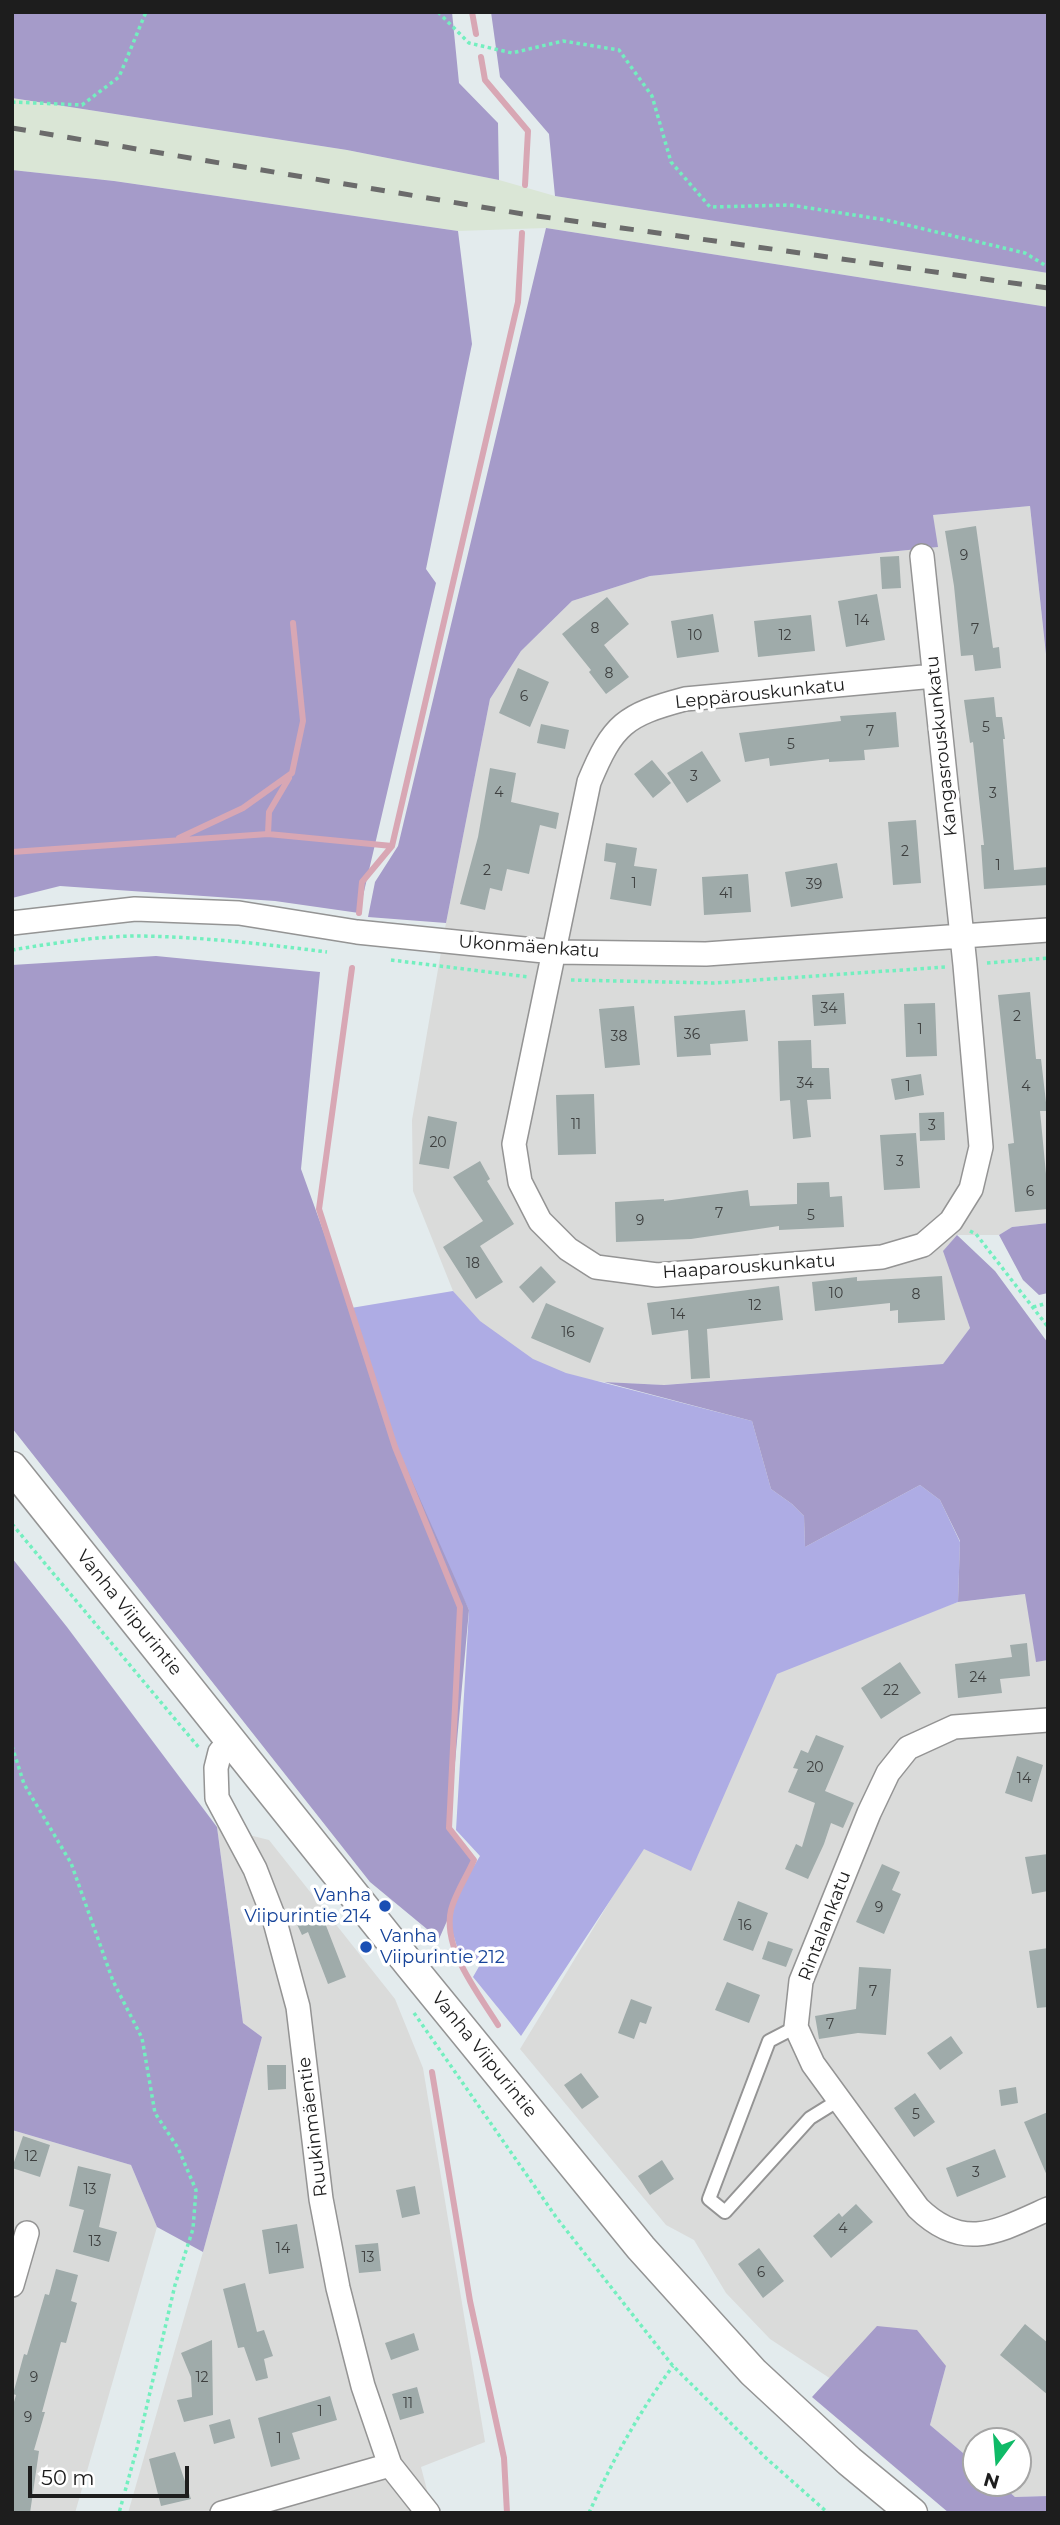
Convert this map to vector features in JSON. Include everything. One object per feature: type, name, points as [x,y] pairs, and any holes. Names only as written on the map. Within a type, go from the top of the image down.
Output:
[{"type":"street","name":"Kangasrouskunkatu","points":[[922,555],[961,937]]},
{"type":"street","name":"Leppärouskunkatu","points":[[554,952],[589,782],[602,750],[624,722],[654,707],[685,699],[934,676]]},
{"type":"street","name":"Ukonmäenkatu","points":[[12,923],[135,909],[239,914],[357,932],[554,952],[706,954],[1048,930]]},
{"type":"street","name":"Haaparouskunkatu","points":[[554,952],[514,1144],[520,1182],[540,1221],[568,1249],[596,1267],[657,1275],[882,1257],[923,1245],[951,1221],[971,1189],[981,1147],[961,937]]},
{"type":"street","name":"Vanha Viipurintie","points":[[12,1466],[553,2141],[702,2318],[753,2372],[849,2461],[912,2513]]},
{"type":"street","name":"Rintalankatu","points":[[796,2027],[801,1982],[869,1813],[888,1773],[908,1748],[954,1727],[1048,1720]]},
{"type":"street","points":[[216,1768],[220,1752],[231,1740]]},
{"type":"street","name":"Ruukinmäentie","points":[[216,1768],[217,1798],[255,1870],[274,1918],[298,2007],[321,2199],[338,2288],[363,2386],[390,2465],[428,2513]]},
{"type":"street","points":[[796,2027],[813,2064],[918,2208],[933,2223],[952,2233],[975,2235],[1008,2227],[1048,2210]]},
{"type":"street","points":[[12,2285],[27,2233]]},
{"type":"street","points":[[222,2513],[390,2465]]},
{"type":"lane","points":[[796,2027],[769,2041],[709,2199],[725,2212],[810,2118],[839,2100]]},
{"type":"path","points":[[12,102],[82,105],[119,77],[146,12]]},
{"type":"path","points":[[438,12],[469,43],[512,53],[563,41],[619,50],[652,96],[671,162],[710,207],[790,205],[886,220],[1025,253],[1048,267]]},
{"type":"path","points":[[951,1221],[976,1234],[1048,1327]]},
{"type":"path","points":[[1033,1307],[1048,1303]]},
{"type":"path","points":[[12,1524],[216,1768]]},
{"type":"path","points":[[12,1746],[24,1784],[71,1863],[113,1981],[142,2038],[155,2113],[178,2148],[196,2190],[193,2229],[175,2285],[119,2513]]},
{"type":"path","points":[[410,2008],[556,2217],[673,2366],[766,2458],[828,2513]]},
{"type":"path","points":[[589,2513],[647,2400],[673,2366]]},
{"type":"shaded area","points":[[12,12],[452,12],[459,83],[498,123],[499,180],[347,150],[12,98]]},
{"type":"shaded area","points":[[491,12],[1048,12],[1048,273],[555,196],[549,134],[500,77]]},
{"type":"shaded area","points":[[12,98],[347,150],[499,180],[555,196],[1048,273],[1048,307],[546,228],[458,231],[114,181],[12,170]]},
{"type":"shaded area","points":[[12,170],[114,181],[458,231],[472,344],[426,569],[436,583],[359,913],[275,901],[60,886],[12,898]]},
{"type":"shaded area","points":[[546,228],[1048,307],[1048,673],[1030,506],[933,515],[938,547],[650,576],[572,601],[521,651],[490,699],[446,923],[368,917],[375,882],[398,846]]},
{"type":"shaded area","points":[[1030,506],[1048,674],[1048,1223],[1012,1227],[999,1235],[957,1235],[944,1250],[970,1328],[943,1364],[663,1385],[604,1382],[565,1376],[530,1360],[477,1322],[453,1291],[413,1191],[412,1120],[446,923],[490,699],[521,651],[572,601],[650,576],[937,547],[933,515]]},
{"type":"shaded area","points":[[156,956],[320,972],[301,1169],[351,1308],[390,1431],[469,1610],[449,1828],[474,1860],[439,1939],[370,1882],[12,1428],[12,965]]},
{"type":"shaded area","points":[[1048,1223],[1048,1293],[1039,1295],[1023,1280],[999,1235],[1012,1227]]},
{"type":"shaded area","points":[[957,1235],[995,1271],[1048,1343],[1048,1660],[1036,1662],[1025,1594],[958,1602],[960,1541],[940,1500],[920,1485],[805,1547],[804,1516],[771,1489],[752,1421],[604,1382],[664,1385],[943,1364],[970,1328],[943,1251]]},
{"type":"shaded area","points":[[453,1291],[480,1321],[533,1359],[566,1373],[752,1421],[771,1489],[804,1516],[805,1547],[920,1485],[940,1500],[960,1542],[958,1602],[777,1674],[691,1871],[644,1849],[521,2036],[473,1977],[481,1963],[459,1953],[446,1912],[480,1856],[456,1830],[469,1610],[387,1447],[351,1308]]},
{"type":"shaded area","points":[[12,1558],[217,1827],[243,2023],[262,2037],[203,2252],[157,2227],[131,2165],[12,2130]]},
{"type":"shaded area","points":[[1026,1594],[1036,1661],[1048,1660],[1048,2496],[1032,2496],[1032,2427],[962,2427],[962,2452],[930,2425],[946,2366],[831,2379],[770,2339],[726,2293],[694,2240],[666,2225],[520,2049],[644,1845],[776,1670],[958,1602]]},
{"type":"shaded area","points":[[217,1827],[269,1840],[395,1999],[423,2068],[485,2442],[421,2467],[433,2513],[128,2513],[262,2037],[243,2023]]},
{"type":"shaded area","points":[[12,2130],[131,2165],[157,2227],[75,2513],[12,2513]]},
{"type":"shaded area","points":[[877,2326],[917,2330],[946,2366],[930,2425],[962,2452],[962,2497],[1048,2496],[1048,2513],[949,2513],[812,2397]]},
{"type":"building","points":[[976,526],[993,648],[999,647],[1001,668],[975,671],[973,655],[961,656],[945,531]]},
{"type":"building","points":[[899,556],[901,588],[882,589],[880,557]]},
{"type":"building","points":[[877,594],[885,640],[846,647],[838,601]]},
{"type":"building","points":[[607,597],[629,624],[604,645],[629,677],[606,694],[562,634]]},
{"type":"building","points":[[713,614],[719,652],[677,658],[671,621]]},
{"type":"building","points":[[811,615],[815,651],[758,657],[754,621]]},
{"type":"building","points":[[518,668],[549,682],[530,727],[499,713]]},
{"type":"building","points":[[994,697],[996,717],[1002,717],[1005,739],[1014,870],[1048,867],[1048,885],[984,889],[981,845],[984,845],[973,742],[970,743],[964,700]]},
{"type":"building","points":[[896,712],[899,747],[864,750],[865,760],[829,762],[829,759],[770,766],[769,758],[745,762],[739,733],[841,721],[840,716]]},
{"type":"building","points":[[541,724],[569,730],[565,749],[537,743]]},
{"type":"building","points":[[702,751],[721,781],[687,803],[667,773]]},
{"type":"building","points":[[652,760],[671,783],[653,798],[634,774]]},
{"type":"building","points":[[490,768],[516,773],[511,802],[559,813],[556,829],[540,825],[529,874],[507,869],[502,891],[490,888],[485,910],[460,904],[478,837]]},
{"type":"building","points":[[916,820],[921,883],[893,885],[888,822]]},
{"type":"building","points":[[606,843],[637,848],[634,866],[657,869],[651,906],[610,899],[616,863],[604,861]]},
{"type":"building","points":[[837,863],[843,898],[791,907],[785,872]]},
{"type":"building","points":[[748,874],[751,912],[704,915],[702,877]]},
{"type":"building","points":[[1030,992],[1036,1059],[1041,1059],[1047,1111],[1040,1111],[1048,1174],[1048,1209],[1015,1212],[1008,1144],[1014,1143],[998,995]]},
{"type":"building","points":[[844,993],[846,1024],[814,1026],[812,995]]},
{"type":"building","points":[[935,1003],[937,1056],[906,1057],[904,1004]]},
{"type":"building","points":[[634,1006],[640,1065],[605,1068],[599,1009]]},
{"type":"building","points":[[745,1010],[748,1041],[710,1044],[711,1055],[677,1057],[674,1016]]},
{"type":"building","points":[[811,1040],[812,1068],[829,1068],[831,1099],[807,1100],[811,1137],[793,1139],[790,1100],[780,1101],[778,1041]]},
{"type":"building","points":[[921,1074],[924,1095],[895,1100],[891,1079]]},
{"type":"building","points":[[594,1094],[596,1154],[558,1155],[556,1095]]},
{"type":"building","points":[[944,1112],[945,1140],[920,1141],[919,1113]]},
{"type":"building","points":[[428,1116],[457,1122],[449,1169],[419,1164]]},
{"type":"building","points":[[916,1133],[920,1188],[884,1190],[880,1135]]},
{"type":"building","points":[[480,1161],[490,1179],[487,1181],[514,1224],[480,1246],[503,1282],[476,1299],[443,1247],[483,1221],[453,1177]]},
{"type":"building","points":[[829,1182],[830,1197],[842,1196],[844,1227],[779,1230],[779,1226],[691,1239],[616,1242],[615,1202],[664,1201],[748,1190],[750,1206],[797,1204],[797,1183]]},
{"type":"building","points":[[541,1266],[556,1282],[533,1303],[519,1287]]},
{"type":"building","points":[[942,1276],[945,1320],[898,1323],[898,1310],[890,1311],[890,1303],[815,1311],[812,1282],[857,1277],[857,1281]]},
{"type":"building","points":[[779,1286],[783,1320],[707,1329],[710,1378],[691,1379],[688,1330],[652,1335],[647,1303]]},
{"type":"building","points":[[546,1303],[604,1328],[590,1363],[531,1338]]},
{"type":"building","points":[[1027,1643],[1030,1676],[1000,1679],[1002,1693],[958,1698],[955,1664],[1012,1657],[1010,1645]]},
{"type":"building","points":[[900,1662],[921,1693],[881,1719],[861,1688]]},
{"type":"building","points":[[816,1735],[844,1746],[825,1791],[854,1803],[843,1828],[831,1823],[808,1879],[785,1869],[796,1844],[802,1847],[815,1803],[788,1792],[798,1769],[793,1768],[801,1750],[808,1753]]},
{"type":"building","points":[[1017,1756],[1043,1765],[1032,1802],[1005,1793]]},
{"type":"building","points":[[1048,1854],[1048,1891],[1032,1894],[1025,1857]]},
{"type":"building","points":[[882,1864],[900,1872],[892,1890],[901,1894],[884,1934],[856,1922]]},
{"type":"building","points":[[738,1901],[768,1913],[753,1951],[723,1940]]},
{"type":"building","points":[[319,1907],[346,1977],[328,1984],[308,1932],[302,1935],[295,1920]]},
{"type":"building","points":[[768,1941],[793,1949],[786,1967],[762,1959]]},
{"type":"building","points":[[1048,1948],[1048,2007],[1037,2008],[1029,1951]]},
{"type":"building","points":[[859,1967],[891,1969],[886,2035],[858,2033],[819,2039],[815,2016],[856,2009]]},
{"type":"building","points":[[727,1982],[760,1995],[749,2023],[715,2010]]},
{"type":"building","points":[[631,1999],[652,2007],[646,2024],[640,2022],[634,2039],[618,2033]]},
{"type":"building","points":[[951,2036],[963,2053],[940,2070],[927,2053]]},
{"type":"building","points":[[267,2065],[286,2065],[286,2089],[268,2090]]},
{"type":"building","points":[[581,2073],[599,2097],[582,2109],[564,2085]]},
{"type":"building","points":[[1016,2087],[1018,2103],[1001,2106],[999,2090]]},
{"type":"building","points":[[915,2093],[935,2122],[914,2137],[894,2108]]},
{"type":"building","points":[[1048,2112],[1048,2178],[1024,2122]]},
{"type":"building","points":[[23,2136],[50,2145],[40,2177],[12,2168]]},
{"type":"building","points":[[995,2149],[1006,2177],[957,2197],[946,2168]]},
{"type":"building","points":[[662,2160],[674,2179],[650,2195],[638,2176]]},
{"type":"building","points":[[78,2166],[111,2174],[99,2227],[117,2232],[109,2262],[73,2252],[84,2210],[69,2206]]},
{"type":"building","points":[[415,2186],[420,2214],[402,2218],[396,2190]]},
{"type":"building","points":[[856,2204],[873,2222],[831,2258],[813,2236],[839,2213],[842,2217]]},
{"type":"building","points":[[297,2224],[304,2268],[269,2274],[262,2230]]},
{"type":"building","points":[[378,2243],[381,2271],[359,2273],[355,2245]]},
{"type":"building","points":[[759,2248],[784,2281],[763,2298],[738,2264]]},
{"type":"building","points":[[56,2269],[78,2275],[71,2301],[77,2303],[66,2343],[61,2342],[42,2412],[45,2412],[34,2450],[39,2451],[30,2513],[12,2511],[12,2409],[16,2395],[13,2394],[24,2354],[27,2355],[45,2294],[49,2295]]},
{"type":"building","points":[[245,2283],[257,2332],[264,2330],[273,2356],[264,2359],[268,2378],[256,2381],[244,2347],[238,2348],[223,2289]]},
{"type":"building","points":[[1025,2324],[1048,2343],[1048,2395],[1000,2355]]},
{"type":"building","points":[[414,2333],[419,2350],[391,2360],[385,2343]]},
{"type":"building","points":[[212,2340],[213,2415],[184,2422],[177,2400],[192,2397],[191,2377],[181,2353]]},
{"type":"building","points":[[417,2387],[424,2413],[400,2420],[392,2394]]},
{"type":"building","points":[[330,2396],[337,2420],[292,2433],[300,2459],[271,2467],[258,2418]]},
{"type":"building","points":[[230,2419],[235,2438],[214,2444],[209,2425]]},
{"type":"building","points":[[175,2452],[191,2499],[161,2506],[149,2459]]},
{"type":"waterway","points":[[472,12],[476,34]]},
{"type":"waterway","points":[[481,57],[485,80],[528,131],[525,185]]},
{"type":"waterway","points":[[359,913],[362,882],[392,846],[518,302],[522,233]]},
{"type":"waterway","points":[[179,838],[243,808],[292,773],[303,721],[293,623]]},
{"type":"waterway","points":[[268,834],[269,812],[289,778]]},
{"type":"waterway","points":[[12,852],[268,834],[392,846]]},
{"type":"waterway","points":[[352,968],[319,1209],[395,1447],[460,1607],[449,1828],[474,1860],[453,1904],[450,1925],[452,1940],[464,1970],[498,2025]]},
{"type":"waterway","points":[[432,2072],[470,2301],[504,2458],[507,2513]]},
{"type":"railway","points":[[12,128],[523,214],[1048,288]]},
{"type":"place","name":"Vanha Viipurintie 214","points":[[385,1906]]},
{"type":"place","name":"Vanha Viipurintie 212","points":[[366,1947]]}]
